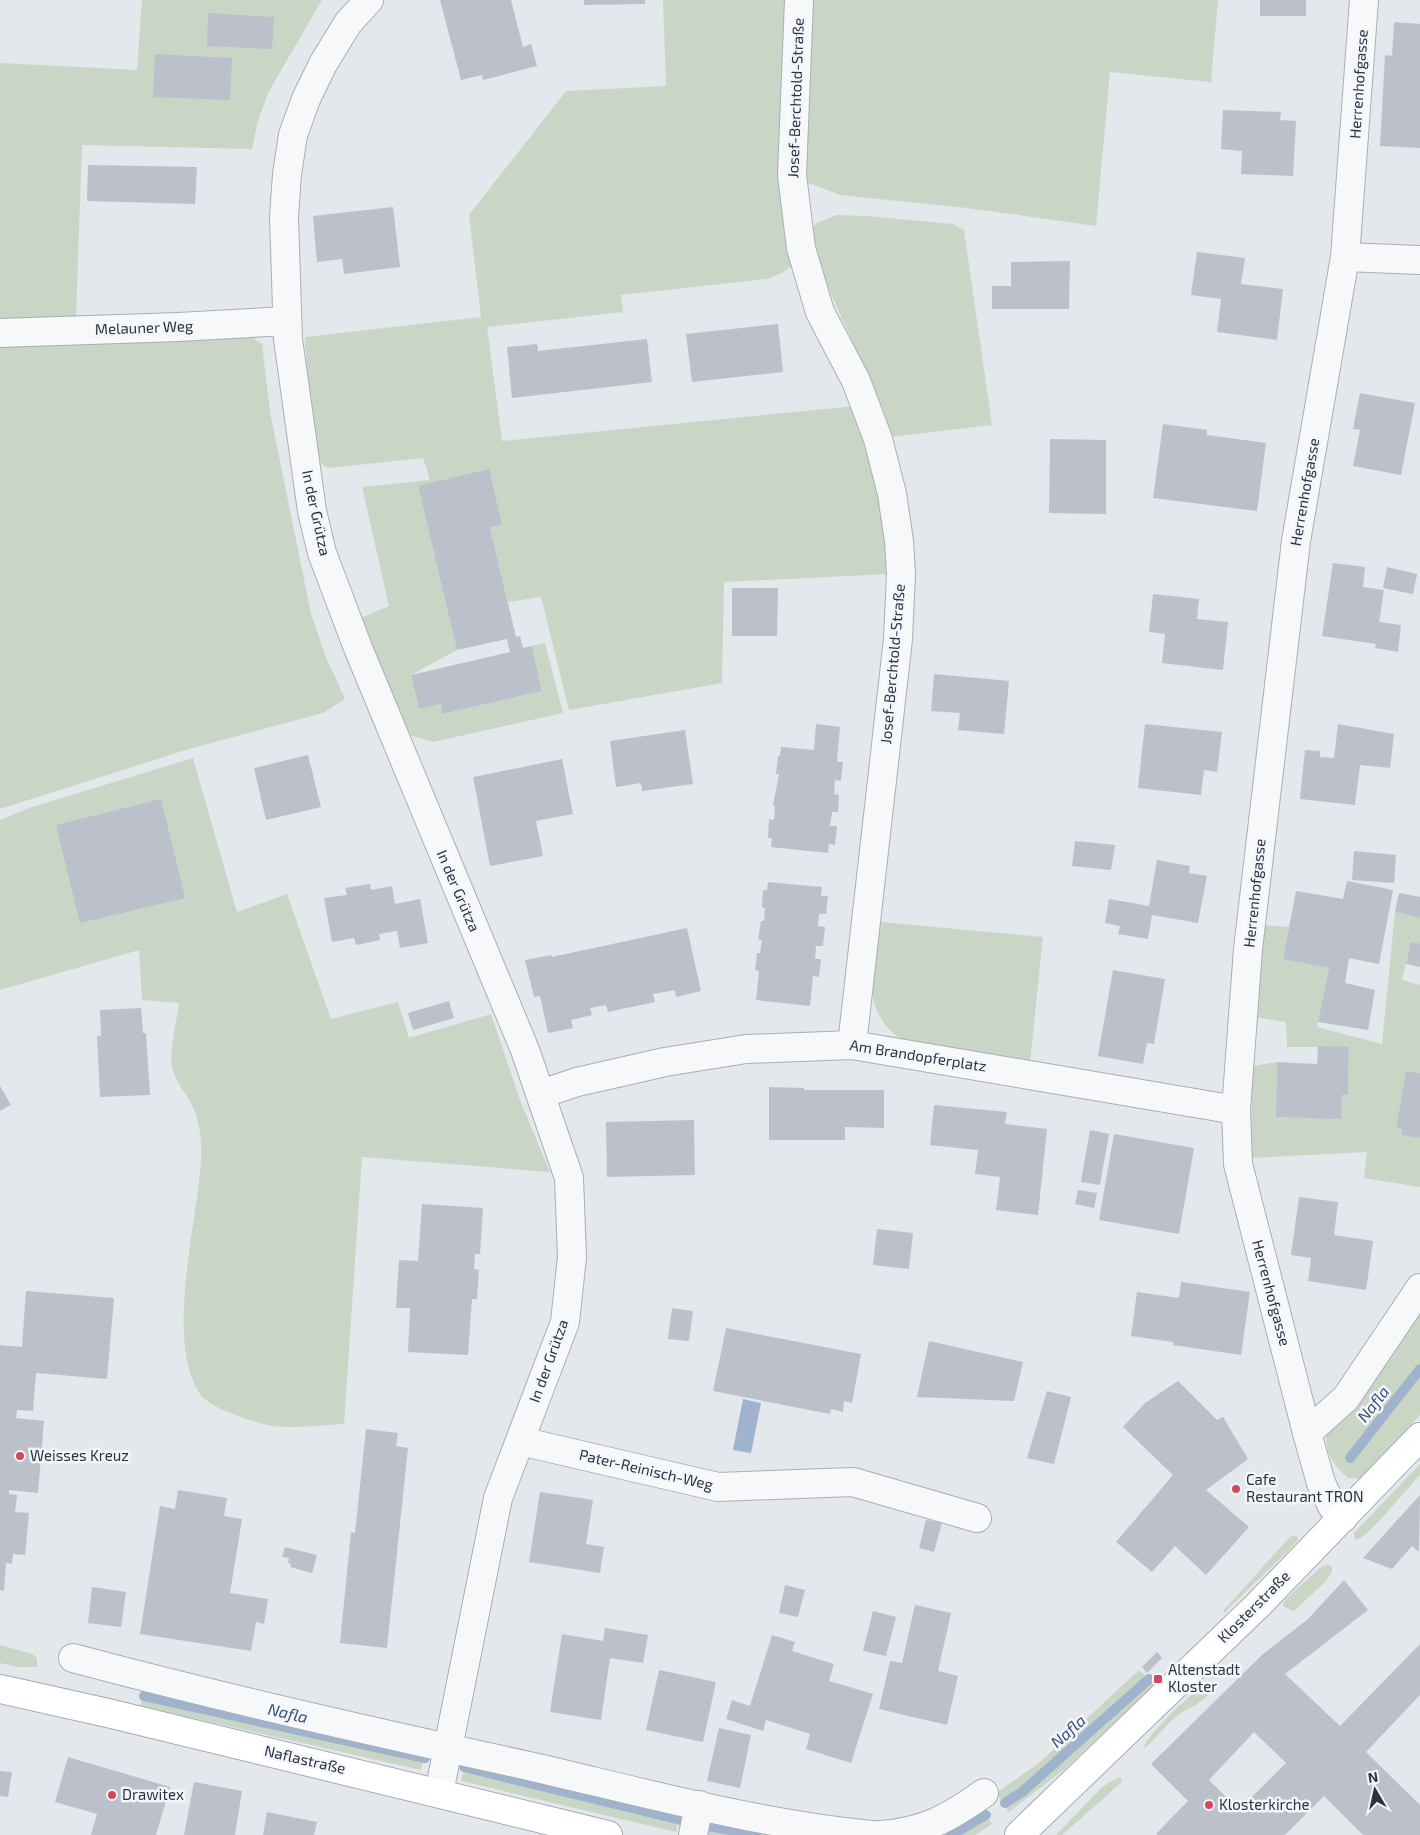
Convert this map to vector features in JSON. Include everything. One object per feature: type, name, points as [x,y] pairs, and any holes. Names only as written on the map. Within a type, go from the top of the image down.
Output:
[{"type":"main road","name":"Klosterstraße","points":[[1019,1835],[1201,1661],[1343,1518],[1420,1437]]},
{"type":"main road","name":"Naflastraße","points":[[0,1689],[608,1835]]},
{"type":"street","name":"In der Grütza","points":[[369,0],[348,23],[323,64],[306,99],[294,135],[287,174],[284,217],[288,321],[311,502],[322,553],[408,771],[542,1094],[569,1178],[572,1257],[566,1322],[498,1498],[439,1793]]},
{"type":"street","name":"Josef-Berchtold-Straße","points":[[799,0],[792,175],[801,248],[820,312],[856,381],[878,439],[892,494],[899,541],[901,574],[898,639],[852,1044]]},
{"type":"street","name":"Herrenhofgasse","points":[[1343,1518],[1332,1506],[1322,1483],[1307,1434],[1242,1181],[1236,1146],[1236,1110],[1248,949],[1296,541],[1345,257],[1364,0]]},
{"type":"street","points":[[1345,257],[1420,260]]},
{"type":"street","name":"Melauner Weg","points":[[0,333],[288,321]]},
{"type":"street","name":"Am Brandopferplatz","points":[[542,1094],[577,1082],[665,1062],[746,1049],[852,1044],[1236,1110]]},
{"type":"street","points":[[1307,1434],[1346,1398],[1420,1288]]},
{"type":"street","name":"Pater-Reinisch-Weg","points":[[520,1441],[718,1487],[853,1482],[977,1518]]},
{"type":"street","points":[[73,1658],[336,1724],[699,1805],[872,1835]]},
{"type":"street","points":[[880,1835],[916,1830],[936,1824],[984,1793]]},
{"type":"street","points":[[693,1835],[699,1805]]},
{"type":"green space","points":[[142,0],[322,0],[269,91],[258,120],[252,149],[82,145],[76,318],[0,320],[0,63],[137,70]]},
{"type":"green space","points":[[663,0],[789,0],[792,266],[782,273],[767,279],[621,295],[623,312],[487,327],[502,441],[855,406],[882,494],[889,574],[724,582],[722,683],[569,710],[541,597],[508,602],[490,527],[501,525],[418,486],[457,650],[411,675],[419,709],[441,704],[444,714],[542,691],[532,646],[545,643],[563,713],[433,742],[406,734],[361,618],[389,606],[362,487],[430,480],[423,458],[329,468],[321,464],[309,404],[305,337],[481,317],[469,215],[566,91],[666,86]]},
{"type":"green space","points":[[811,0],[1218,0],[1211,82],[1110,72],[1096,226],[967,208],[840,195],[806,182],[804,155]]},
{"type":"green space","points":[[837,215],[953,224],[964,230],[992,425],[890,437],[873,386],[838,310],[816,251],[811,230],[817,223]]},
{"type":"green space","points":[[253,338],[262,344],[270,412],[311,614],[326,657],[345,699],[323,713],[189,749],[0,809],[0,344]]},
{"type":"green space","points":[[193,758],[237,912],[287,894],[331,1019],[398,1002],[409,1038],[491,1014],[521,1103],[550,1172],[362,1157],[344,1424],[280,1427],[244,1418],[222,1409],[205,1399],[200,1394],[190,1371],[185,1344],[184,1313],[186,1280],[199,1185],[200,1133],[193,1107],[174,1073],[171,1061],[179,1003],[142,1000],[139,950],[0,990],[0,820],[29,808]]},
{"type":"green space","points":[[1395,912],[1420,918],[1420,944],[1411,943],[1402,980],[1420,985],[1420,1073],[1406,1071],[1396,1128],[1402,1129],[1401,1135],[1420,1138],[1420,1187],[1364,1178],[1367,1152],[1251,1158],[1252,1066],[1277,1062],[1276,1117],[1341,1118],[1341,1095],[1348,1095],[1349,1047],[1287,1047],[1286,1022],[1255,1017],[1263,925],[1289,927],[1283,959],[1329,968],[1317,1027],[1382,1044]]},
{"type":"green space","points":[[881,922],[1043,937],[1030,1062],[903,1041],[889,1029],[879,1015],[872,987],[874,956]]},
{"type":"green space","points":[[1420,1305],[1420,1415],[1360,1478],[1348,1478],[1337,1467],[1327,1448],[1326,1441],[1329,1425]]},
{"type":"green space","points":[[1420,1464],[1420,1475],[1368,1532],[1355,1540],[1354,1533]]},
{"type":"green space","points":[[1297,1535],[1298,1540],[1291,1548],[1224,1613],[1224,1610],[1287,1540],[1291,1536]]},
{"type":"green space","points":[[1328,1564],[1332,1567],[1332,1572],[1326,1581],[1294,1611],[1284,1607],[1283,1604],[1286,1599],[1321,1567]]},
{"type":"green space","points":[[0,1645],[32,1654],[37,1658],[37,1667],[18,1667],[0,1663]]},
{"type":"green space","points":[[1139,1670],[1155,1684],[1066,1768],[1009,1812],[996,1793],[1040,1762]]},
{"type":"green space","points":[[1210,1682],[1214,1683],[1213,1689],[1204,1699],[1176,1717],[1144,1747],[1155,1731],[1174,1711]]},
{"type":"green space","points":[[146,1687],[426,1750],[421,1770],[140,1706]]},
{"type":"green space","points":[[467,1759],[681,1809],[676,1832],[461,1781]]},
{"type":"green space","points":[[1120,1777],[1122,1782],[1062,1835],[1056,1835],[1102,1787]]},
{"type":"green space","points":[[980,1806],[992,1824],[975,1835],[926,1835]]},
{"type":"green space","points":[[712,1816],[818,1835],[708,1835]]},
{"type":"water","points":[[743,1399],[761,1403],[751,1453],[733,1450]]},
{"type":"building","points":[[440,0],[511,0],[523,47],[531,44],[537,66],[483,80],[482,75],[461,80]]},
{"type":"building","points":[[584,0],[645,0],[645,4],[584,5]]},
{"type":"building","points":[[1260,0],[1306,0],[1306,16],[1260,16]]},
{"type":"building","points":[[208,13],[274,17],[272,49],[207,46]]},
{"type":"building","points":[[1394,22],[1420,24],[1420,148],[1380,146],[1385,55],[1392,56]]},
{"type":"building","points":[[155,54],[232,58],[230,100],[153,97]]},
{"type":"building","points":[[1223,110],[1281,112],[1280,120],[1296,121],[1293,176],[1241,174],[1242,151],[1221,149]]},
{"type":"building","points":[[88,165],[197,167],[195,204],[87,201]]},
{"type":"building","points":[[393,207],[400,267],[344,274],[342,259],[317,262],[313,216]]},
{"type":"building","points":[[1197,252],[1245,258],[1241,284],[1283,289],[1277,340],[1217,332],[1221,299],[1191,295]]},
{"type":"building","points":[[1070,261],[1069,309],[992,309],[992,286],[1011,286],[1011,262]]},
{"type":"building","points":[[778,324],[783,372],[692,382],[686,334]]},
{"type":"building","points":[[647,339],[652,382],[512,398],[507,347],[537,344],[538,351]]},
{"type":"building","points":[[1360,393],[1415,403],[1401,475],[1353,466],[1360,430],[1353,429]]},
{"type":"building","points":[[1163,424],[1207,430],[1207,435],[1266,443],[1257,511],[1153,498]]},
{"type":"building","points":[[1050,439],[1106,440],[1106,514],[1049,513]]},
{"type":"building","points":[[489,469],[502,525],[490,527],[516,637],[520,636],[523,648],[532,646],[542,691],[443,714],[441,704],[419,709],[411,675],[510,652],[507,639],[457,650],[418,486]]},
{"type":"building","points":[[1333,563],[1365,567],[1363,587],[1384,590],[1379,622],[1401,625],[1398,652],[1375,648],[1376,644],[1322,636]]},
{"type":"building","points":[[1387,567],[1417,574],[1413,594],[1383,588]]},
{"type":"building","points":[[732,588],[778,588],[777,636],[732,636]]},
{"type":"building","points":[[1153,594],[1199,599],[1197,619],[1228,622],[1223,670],[1162,663],[1165,634],[1149,632]]},
{"type":"building","points":[[934,674],[1009,681],[1004,734],[958,730],[960,713],[931,711]]},
{"type":"building","points":[[816,724],[840,727],[837,762],[843,762],[841,781],[835,780],[834,794],[839,795],[838,812],[832,812],[830,826],[837,826],[835,845],[829,844],[828,853],[771,847],[772,838],[768,838],[769,819],[774,820],[775,806],[773,805],[779,774],[776,774],[778,756],[780,756],[781,747],[814,750]]},
{"type":"building","points":[[1145,724],[1222,732],[1217,772],[1204,770],[1201,795],[1138,788]]},
{"type":"building","points":[[1338,724],[1394,734],[1390,768],[1360,765],[1355,805],[1300,799],[1305,750],[1320,751],[1320,757],[1334,758]]},
{"type":"building","points":[[685,730],[693,784],[642,791],[641,783],[616,787],[610,741]]},
{"type":"building","points":[[308,755],[321,807],[266,820],[254,768]]},
{"type":"building","points":[[562,759],[573,814],[536,821],[543,856],[490,866],[473,777]]},
{"type":"building","points":[[161,799],[185,898],[80,923],[56,825]]},
{"type":"building","points":[[1075,841],[1115,845],[1111,870],[1072,866]]},
{"type":"building","points":[[1354,851],[1396,855],[1394,883],[1352,880]]},
{"type":"building","points":[[1157,860],[1190,866],[1189,873],[1207,876],[1198,923],[1152,915],[1148,939],[1118,934],[1120,926],[1105,923],[1109,899],[1149,906]]},
{"type":"building","points":[[1347,881],[1393,890],[1379,964],[1349,958],[1345,983],[1375,990],[1368,1030],[1318,1022],[1329,968],[1283,959],[1296,891],[1343,899]]},
{"type":"building","points":[[768,882],[822,887],[821,896],[828,896],[826,914],[819,914],[818,926],[825,927],[823,946],[816,946],[815,959],[821,959],[819,977],[813,976],[810,1006],[756,1000],[759,971],[755,970],[757,953],[760,953],[762,940],[758,939],[761,921],[764,921],[765,908],[762,907],[763,890],[767,890]]},
{"type":"building","points":[[370,884],[371,890],[392,886],[395,904],[420,899],[428,943],[400,948],[397,931],[379,934],[380,940],[356,945],[354,938],[332,942],[324,898],[347,895],[345,888]]},
{"type":"building","points":[[1399,893],[1420,897],[1420,918],[1395,912]]},
{"type":"building","points":[[687,928],[701,991],[676,997],[675,990],[653,994],[655,1002],[608,1012],[606,1005],[590,1008],[592,1015],[571,1020],[573,1028],[548,1033],[540,996],[534,997],[525,960],[551,955],[552,957]]},
{"type":"building","points":[[1411,942],[1420,944],[1420,967],[1406,964]]},
{"type":"building","points":[[1113,970],[1165,979],[1154,1044],[1147,1043],[1143,1064],[1098,1056]]},
{"type":"building","points":[[449,1001],[454,1018],[413,1030],[408,1013]]},
{"type":"building","points":[[141,1008],[143,1033],[146,1033],[150,1095],[100,1097],[97,1036],[101,1036],[100,1010]]},
{"type":"building","points":[[1318,1046],[1349,1047],[1348,1095],[1341,1095],[1341,1119],[1276,1117],[1277,1062],[1317,1064]]},
{"type":"building","points":[[1406,1071],[1420,1073],[1420,1138],[1401,1135],[1402,1129],[1396,1128]]},
{"type":"building","points":[[0,1086],[11,1105],[0,1111]]},
{"type":"building","points":[[769,1087],[804,1088],[804,1090],[884,1090],[884,1128],[845,1127],[845,1140],[769,1140]]},
{"type":"building","points":[[934,1105],[1007,1112],[1005,1124],[1047,1129],[1038,1215],[996,1210],[1000,1177],[975,1174],[978,1150],[930,1145]]},
{"type":"building","points":[[694,1120],[695,1175],[607,1177],[606,1122]]},
{"type":"building","points":[[1090,1130],[1109,1134],[1100,1185],[1081,1182]]},
{"type":"building","points":[[1114,1134],[1194,1148],[1179,1234],[1099,1220]]},
{"type":"building","points":[[1078,1190],[1097,1193],[1094,1208],[1075,1204]]},
{"type":"building","points":[[1299,1197],[1338,1202],[1334,1235],[1373,1241],[1366,1290],[1308,1281],[1311,1258],[1291,1255]]},
{"type":"building","points":[[422,1204],[483,1208],[480,1254],[475,1254],[474,1269],[479,1270],[477,1299],[472,1299],[468,1355],[408,1352],[410,1308],[396,1308],[399,1260],[418,1261]]},
{"type":"building","points":[[877,1229],[913,1233],[909,1269],[873,1265]]},
{"type":"building","points":[[1181,1282],[1250,1292],[1241,1355],[1173,1345],[1173,1342],[1131,1336],[1137,1292],[1179,1298]]},
{"type":"building","name":"Weisses Kreuz","points":[[26,1291],[114,1298],[107,1379],[36,1373],[33,1411],[17,1410],[16,1418],[44,1421],[38,1493],[9,1490],[9,1494],[17,1495],[15,1512],[29,1513],[25,1555],[13,1554],[12,1564],[6,1563],[4,1591],[0,1590],[0,1345],[22,1347]]},
{"type":"building","points":[[672,1308],[693,1311],[689,1341],[668,1339]]},
{"type":"building","points":[[726,1328],[861,1354],[852,1403],[844,1401],[843,1412],[831,1409],[830,1414],[713,1391]]},
{"type":"building","points":[[929,1341],[1023,1362],[1014,1401],[917,1397]]},
{"type":"building","points":[[1178,1381],[1217,1420],[1223,1417],[1248,1459],[1206,1490],[1249,1527],[1206,1575],[1175,1546],[1152,1572],[1116,1542],[1173,1475],[1123,1427],[1145,1403]]},
{"type":"building","points":[[1047,1391],[1071,1397],[1054,1464],[1027,1458]]},
{"type":"building","points":[[366,1429],[398,1433],[396,1446],[408,1448],[387,1648],[340,1643],[351,1532],[355,1533]]},
{"type":"building","points":[[178,1490],[227,1498],[224,1516],[242,1519],[230,1593],[268,1599],[264,1624],[256,1622],[251,1651],[140,1634],[160,1506],[175,1509]]},
{"type":"building","points":[[540,1492],[593,1500],[586,1544],[604,1547],[600,1573],[529,1562]]},
{"type":"building","points":[[1420,1495],[1419,1552],[1412,1546],[1392,1569],[1363,1558]]},
{"type":"building","points":[[926,1520],[942,1523],[934,1552],[919,1548]]},
{"type":"building","points":[[285,1547],[317,1555],[312,1573],[290,1567],[291,1564],[288,1563],[289,1558],[282,1557]]},
{"type":"building","points":[[1344,1580],[1368,1610],[1285,1674],[1340,1726],[1420,1644],[1420,1695],[1366,1752],[1420,1805],[1420,1835],[1363,1835],[1324,1796],[1285,1835],[1156,1834],[1188,1801],[1151,1764],[1263,1654],[1308,1619]],"holes":[[[1254,1732],[1286,1763],[1239,1810],[1209,1780]]]},
{"type":"building","points":[[785,1585],[805,1590],[798,1617],[779,1613]]},
{"type":"building","points":[[92,1587],[126,1592],[121,1627],[88,1623]]},
{"type":"building","points":[[915,1605],[951,1613],[938,1671],[958,1676],[947,1725],[879,1709],[890,1661],[902,1663]]},
{"type":"building","points":[[873,1611],[896,1617],[886,1656],[863,1651]]},
{"type":"building","points":[[605,1628],[648,1635],[643,1663],[610,1658],[601,1720],[550,1712],[562,1634],[603,1641]]},
{"type":"building","points":[[772,1635],[795,1642],[792,1651],[834,1664],[829,1681],[873,1694],[851,1763],[806,1749],[810,1734],[766,1720],[763,1731],[726,1719],[732,1700],[750,1706]]},
{"type":"building","points":[[1157,1652],[1162,1658],[1147,1673],[1142,1667]]},
{"type":"building","points":[[659,1670],[716,1682],[703,1742],[646,1730]]},
{"type":"building","points":[[719,1728],[751,1735],[740,1788],[707,1781]]},
{"type":"building","name":"Drawitex","points":[[68,1757],[170,1787],[156,1835],[91,1835],[97,1814],[55,1802]]},
{"type":"building","points":[[0,1771],[12,1772],[8,1797],[0,1796]]},
{"type":"building","points":[[194,1782],[242,1791],[235,1835],[184,1835]]},
{"type":"building","points":[[267,1812],[317,1822],[314,1835],[263,1835]]},
{"type":"waterway","name":"Nafla","points":[[1350,1458],[1420,1369]]},
{"type":"waterway","name":"Nafla","points":[[1005,1803],[1022,1792],[1149,1679]]},
{"type":"waterway","name":"Nafla","points":[[144,1696],[425,1758]]},
{"type":"waterway","name":"Nafla","points":[[464,1767],[681,1820]]},
{"type":"waterway","name":"Nafla","points":[[951,1835],[986,1815]]},
{"type":"waterway","name":"Nafla","points":[[709,1826],[756,1835]]},
{"type":"place","name":"Weisses Kreuz","points":[[20,1456]]},
{"type":"place","name":"Cafe Restaurant TRON","points":[[1236,1489]]},
{"type":"place","name":"Altenstadt Kloster","points":[[1158,1679]]},
{"type":"place","name":"Drawitex","points":[[112,1795]]},
{"type":"place","name":"Klosterkirche","points":[[1209,1805]]}]
